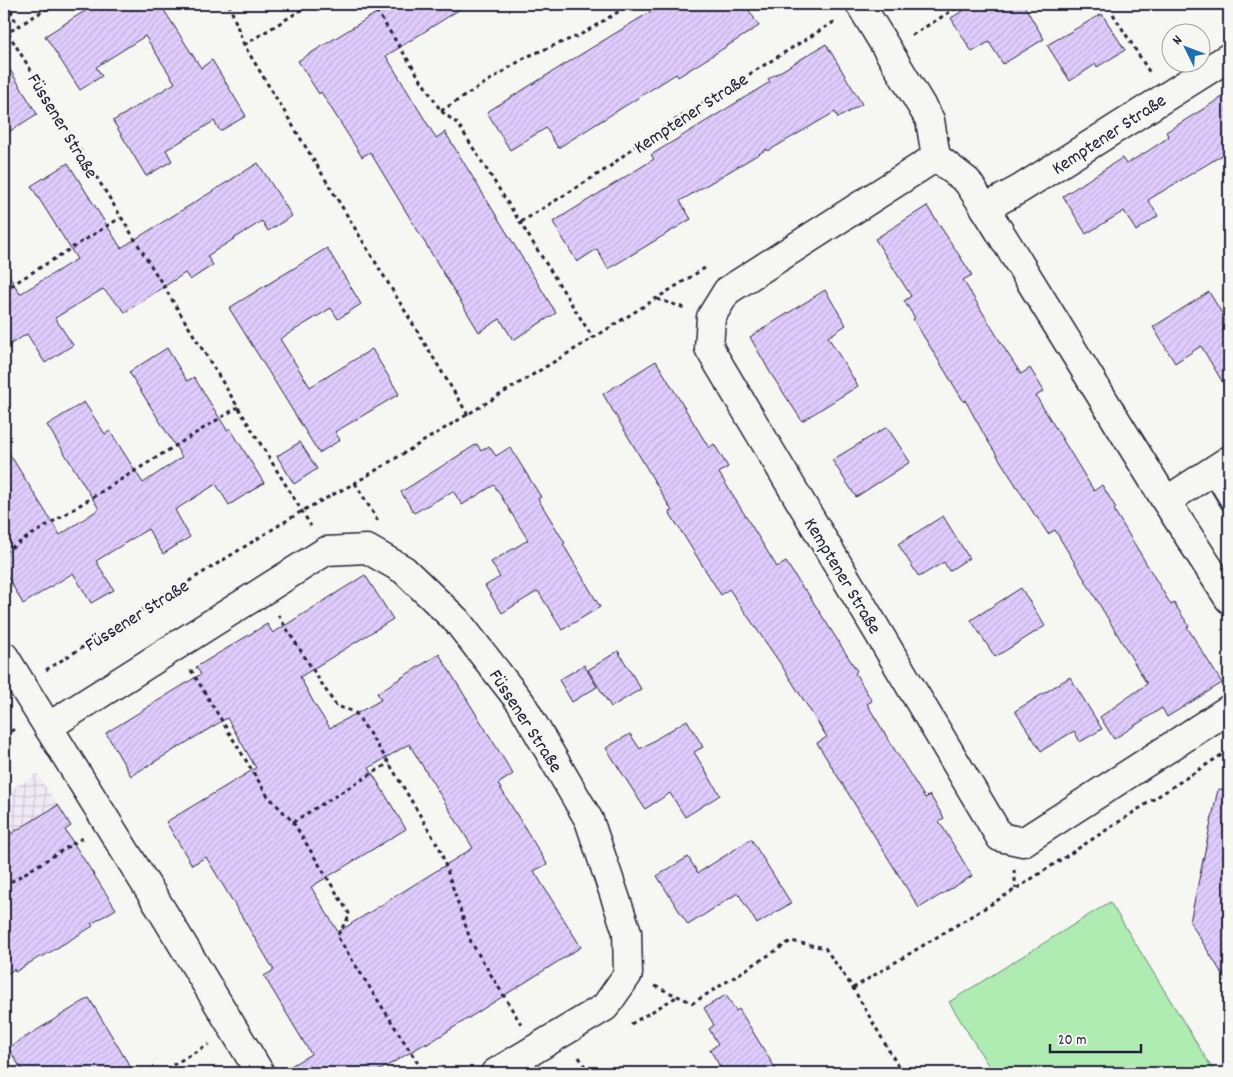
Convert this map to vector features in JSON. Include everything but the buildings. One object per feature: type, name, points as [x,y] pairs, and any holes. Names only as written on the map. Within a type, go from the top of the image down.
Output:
[{"type":"street","points":[[860,5],[930,120],[936,157],[967,181],[985,208],[1166,501],[1229,599]]},
{"type":"street","name":"Kemptener Straße","points":[[985,208],[1020,189],[1229,57]]},
{"type":"street","name":"Kemptener Straße","points":[[936,157],[727,291],[711,317],[709,348],[1000,837],[1023,842],[1229,709]]},
{"type":"street","points":[[1166,501],[1219,466]]},
{"type":"street","name":"Füssener Straße","points":[[48,727],[326,551],[367,549],[404,570],[457,620],[521,703],[589,820],[627,932],[628,974]]},
{"type":"street","points":[[4,656],[108,822],[260,1073]]},
{"type":"street","points":[[494,1073],[605,1007],[628,974]]},
{"type":"lane","points":[[1219,466],[1229,503]]},
{"type":"path","points":[[5,4],[19,26]]},
{"type":"path","points":[[11,14],[15,4]]},
{"type":"path","name":"Füssener Straße","points":[[54,4],[6,34],[326,551]]},
{"type":"path","points":[[229,4],[244,45],[311,4]]},
{"type":"path","points":[[372,4],[441,111],[458,124],[593,338]]},
{"type":"path","points":[[441,111],[526,57],[580,36],[631,4]]},
{"type":"path","points":[[887,49],[963,4]]},
{"type":"path","name":"Kemptener Straße","points":[[521,222],[608,168],[640,142],[860,5]]},
{"type":"path","points":[[1113,14],[1165,97]]},
{"type":"path","name":"Füssener Straße","points":[[22,685],[302,511],[355,483],[468,415],[244,45]]},
{"type":"path","points":[[4,290],[120,218]]},
{"type":"path","points":[[4,552],[238,407]]},
{"type":"path","points":[[263,591],[336,706],[356,712],[389,763],[440,849],[471,942],[536,1049]]},
{"type":"path","points":[[176,646],[267,795],[293,822],[350,915],[337,936],[424,1073]]},
{"type":"path","points":[[853,988],[1016,889],[1229,750]]},
{"type":"path","points":[[293,822],[389,763]]},
{"type":"path","points":[[4,886],[108,822]]},
{"type":"path","points":[[628,974],[693,1003],[791,941],[825,948],[853,988],[902,1073]]},
{"type":"path","points":[[159,1073],[210,1043]]},
{"type":"shaded area","points":[[37,774],[71,826],[4,868],[4,794]]},
{"type":"green space","points":[[1110,902],[1215,1073],[993,1073],[949,1002]]}]
